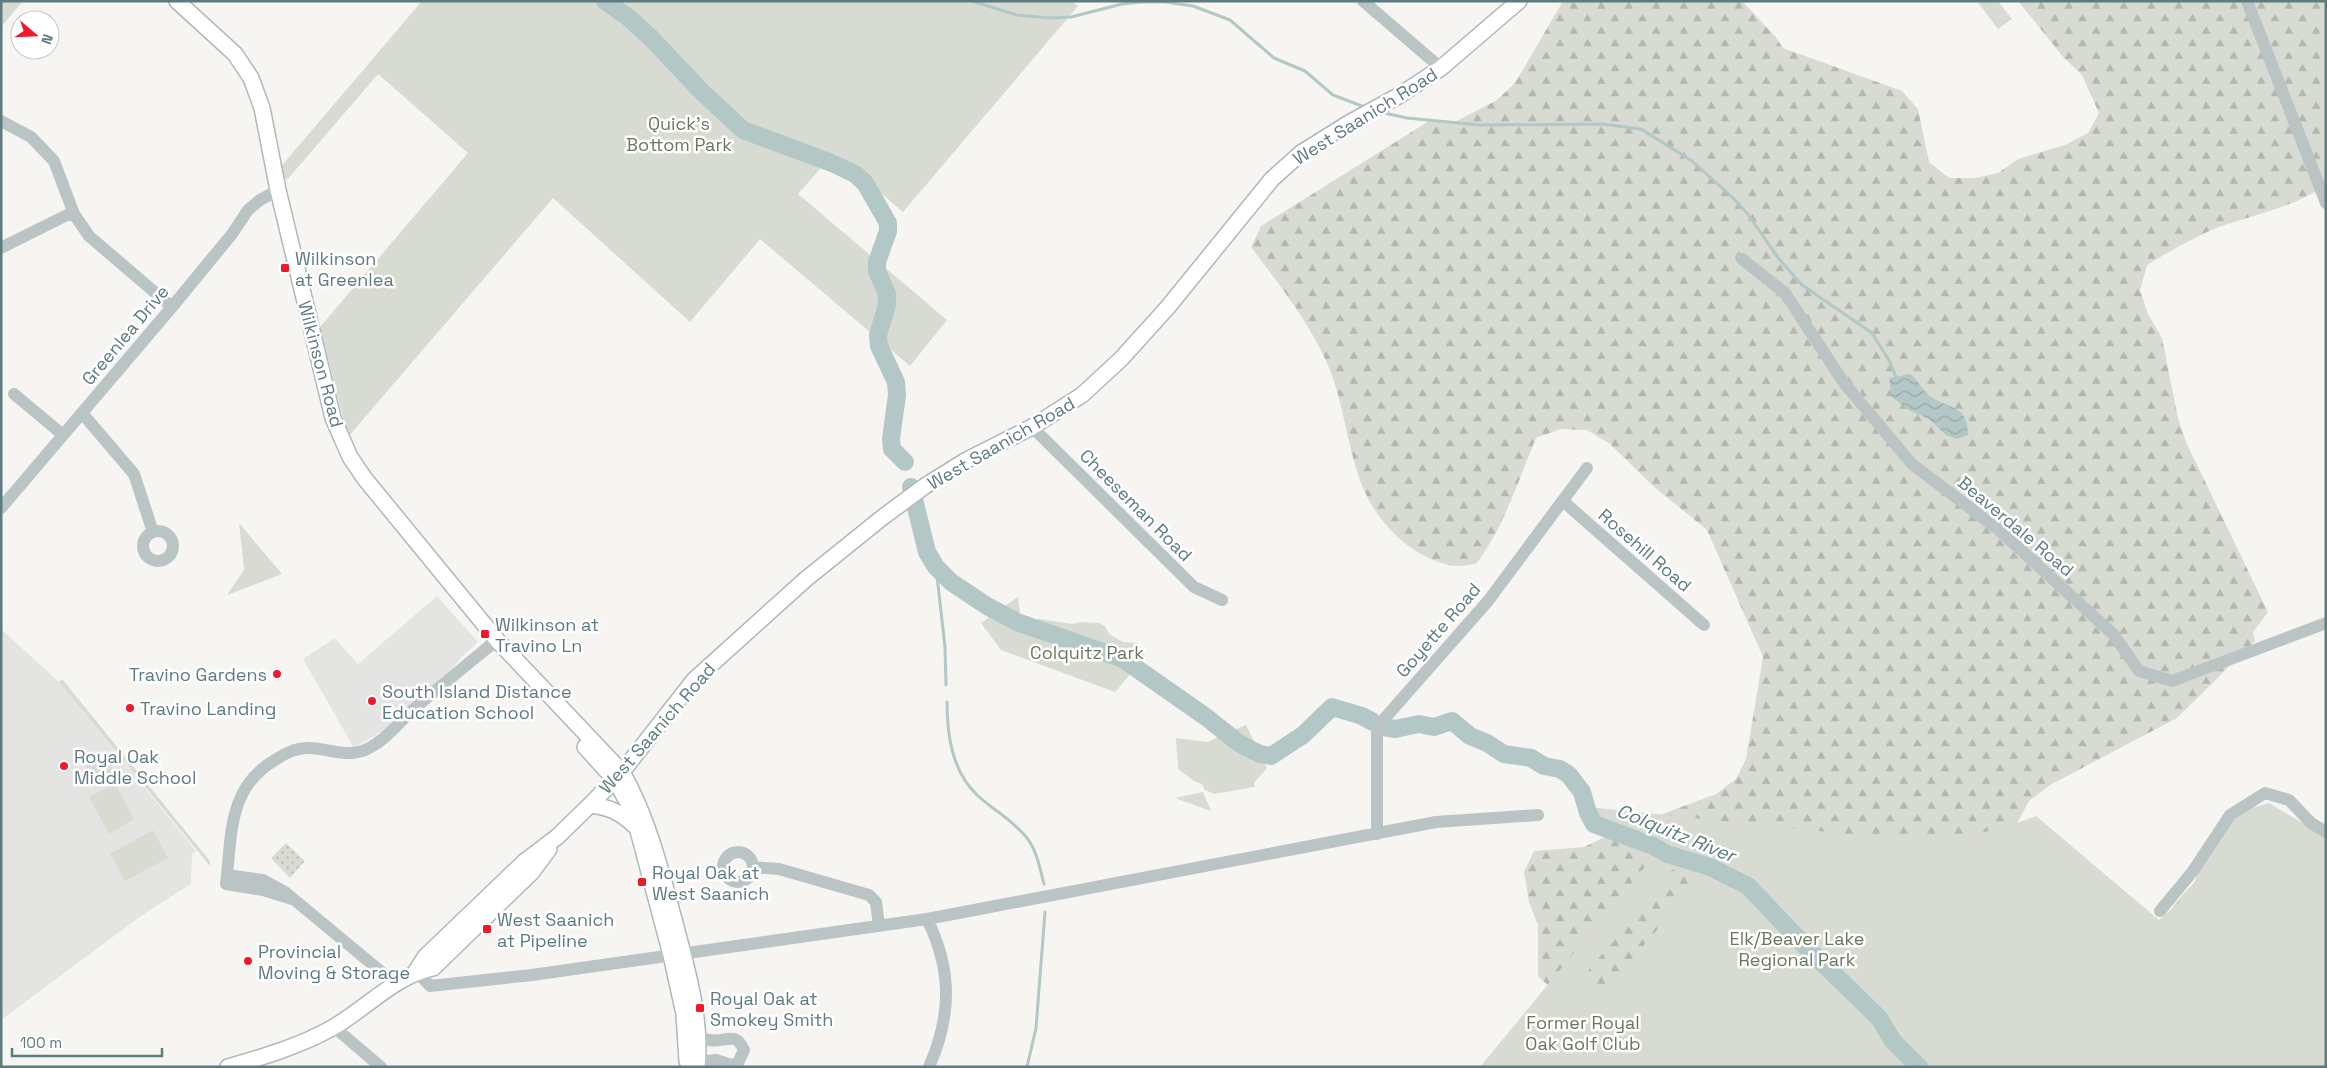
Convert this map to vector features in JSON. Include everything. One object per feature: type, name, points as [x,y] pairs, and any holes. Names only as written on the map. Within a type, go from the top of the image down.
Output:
[{"type":"main road","name":"Wilkinson Road","points":[[177,1],[235,54],[251,78],[262,108],[278,190],[333,418],[350,457],[365,479],[497,641],[619,776]]},
{"type":"main road","name":"West Saanich Road","points":[[228,1067],[308,1040],[334,1027],[416,971],[433,968],[532,872],[557,837],[619,776],[694,680],[834,555],[926,486],[965,461],[1032,427],[1082,395],[1121,359],[1168,307],[1272,179],[1301,153],[1349,123],[1400,95],[1441,68],[1519,1]]},
{"type":"main road","points":[[619,776],[693,1002],[698,1036],[694,1065]]},
{"type":"main road","points":[[619,776],[645,817],[659,860],[677,954],[687,1043],[694,1065]]},
{"type":"main road","points":[[590,805],[608,807],[622,813],[637,827]]},
{"type":"street","points":[[1363,1],[1441,68]]},
{"type":"street","points":[[2247,1],[2326,203]]},
{"type":"street","points":[[1,121],[31,137],[54,162],[74,214],[89,236],[172,307]]},
{"type":"street","name":"Greenlea Drive","points":[[1,508],[172,307],[232,234],[248,210],[260,200],[278,190]]},
{"type":"street","points":[[1,248],[22,235],[67,215],[74,214]]},
{"type":"street","name":"Beaverdale Road","points":[[1742,259],[1785,293],[1844,383],[1912,464],[2000,530],[2113,634],[2139,671],[2172,682],[2326,623]]},
{"type":"street","points":[[14,394],[63,434]]},
{"type":"street","points":[[82,413],[134,474],[153,532]]},
{"type":"street","name":"Cheeseman Road","points":[[1032,427],[1194,587],[1222,600]]},
{"type":"street","name":"Goyette Road","points":[[1377,834],[1377,731],[1385,718],[1488,601],[1564,502],[1587,468]]},
{"type":"street","name":"Rosehill Road","points":[[1564,502],[1704,625]]},
{"type":"street","points":[[396,984],[292,899],[227,880],[234,813],[238,800],[258,773],[270,762],[294,750],[312,748],[345,754],[368,749],[380,741],[460,671],[467,656],[497,641]]},
{"type":"street","points":[[2160,911],[2192,871],[2230,815],[2265,793],[2289,800],[2311,823],[2326,832]]},
{"type":"street","points":[[416,971],[430,986],[532,975],[927,919],[1436,822],[1538,815]]},
{"type":"street","points":[[753,867],[779,869],[869,895],[876,902],[880,926]]},
{"type":"street","points":[[927,919],[938,942],[945,968],[947,988],[937,1044],[929,1067]]},
{"type":"street","points":[[334,1027],[381,1067]]},
{"type":"street","points":[[694,1065],[716,1060],[731,1065],[738,1063],[744,1050],[741,1043],[730,1038],[710,1040],[698,1036]]},
{"type":"shaded area","name":"South Island Distance Education School","points":[[437,596],[478,642],[450,671],[382,731],[354,748],[303,659],[335,638],[358,664]]},
{"type":"shaded area","name":"Royal Oak Middle School","points":[[1,629],[59,682],[196,851],[192,854],[191,884],[141,916],[1,1020]]},
{"type":"green space","points":[[3,1],[23,1],[15,10],[10,10],[10,16],[1,27],[1,3]]},
{"type":"green space","name":"Quick's Bottom Park","points":[[422,1],[1072,1],[1078,6],[903,212],[834,153],[798,194],[947,320],[910,366],[760,239],[690,322],[553,198],[348,437],[320,327],[468,153],[378,74],[287,180],[278,170]]},
{"type":"green space","points":[[1563,1],[1742,1],[1775,36],[1783,48],[1902,91],[1918,109],[1929,162],[1949,178],[1975,178],[1998,173],[2018,159],[2065,145],[2088,133],[2099,113],[2082,75],[2064,58],[2018,1],[2326,1],[2326,183],[2317,191],[2291,204],[2219,227],[2173,249],[2147,265],[2140,290],[2148,314],[2162,338],[2178,418],[2186,442],[2268,612],[2253,632],[2255,641],[2177,718],[2050,785],[2029,801],[1995,865],[1998,890],[2012,913],[2023,944],[2036,968],[2056,980],[2082,982],[2115,975],[2129,957],[2151,936],[2178,900],[2205,871],[2227,850],[2254,833],[2280,834],[2303,848],[2319,867],[2326,892],[2326,964],[2311,1004],[2281,1067],[2183,1067],[2128,1010],[2106,997],[2080,998],[2054,992],[2031,1003],[1997,1014],[1969,1067],[1635,1067],[1538,976],[1538,925],[1529,902],[1524,872],[1534,851],[1584,847],[1607,836],[1628,836],[1639,826],[1660,815],[1716,794],[1736,779],[1746,759],[1763,657],[1707,530],[1653,486],[1610,444],[1587,430],[1561,429],[1536,438],[1503,519],[1476,564],[1449,565],[1433,560],[1404,542],[1380,517],[1363,487],[1336,387],[1325,358],[1296,308],[1251,247],[1261,226],[1429,121],[1453,123],[1497,100],[1515,83]]},
{"type":"green space","points":[[1977,1],[1998,1],[2012,19],[1998,29]]},
{"type":"green space","points":[[239,523],[282,574],[227,595],[244,570]]},
{"type":"green space","name":"Colquitz Park","points":[[1018,597],[1021,622],[1040,619],[1072,624],[1080,622],[1099,623],[1105,626],[1109,634],[1123,642],[1138,643],[1145,657],[1115,692],[1001,650],[981,623]]},
{"type":"green space","points":[[62,679],[210,861],[210,866],[59,682]]},
{"type":"green space","points":[[1246,725],[1267,768],[1254,783],[1255,787],[1214,794],[1205,790],[1202,784],[1194,781],[1178,769],[1176,738],[1207,742]]},
{"type":"green space","points":[[90,752],[114,759],[107,784],[93,780],[95,774],[85,771]]},
{"type":"green space","points":[[115,783],[134,819],[109,834],[89,797]]},
{"type":"green space","points":[[1203,792],[1211,811],[1175,798]]},
{"type":"green space","name":"Elk/Beaver Lake Regional Park","points":[[2269,803],[2314,830],[2326,832],[2326,1067],[1480,1067],[1653,857],[1621,844],[1595,827],[1589,807],[1903,840],[1938,839],[1971,835],[2004,827],[2036,816],[2159,920],[2189,894],[2215,836],[2237,812]],"holes":[[[1678,863],[1708,869],[1603,994],[1583,977]]]},
{"type":"green space","points":[[153,830],[168,858],[125,881],[110,854]]},
{"type":"green space","points":[[286,843],[305,861],[290,878],[271,858]]},
{"type":"water","points":[[1910,374],[1931,397],[1961,413],[1965,418],[1968,435],[1957,439],[1946,435],[1929,419],[1909,410],[1892,397],[1889,378]]},
{"type":"waterway","name":"Colquitz River","points":[[605,1],[629,18],[652,39],[701,91],[743,130],[832,163],[855,174],[865,183],[888,223],[888,231],[877,262],[877,271],[887,294],[887,305],[878,335],[879,346],[896,382],[897,395],[891,439],[892,449],[905,462]]},
{"type":"waterway","points":[[972,1],[1017,15],[1050,18],[1071,17],[1122,4],[1141,2],[1165,2],[1193,6],[1230,20],[1274,58],[1305,71],[1333,95],[1367,108]]},
{"type":"waterway","points":[[1380,112],[1407,118],[1480,125],[1602,124],[1641,129],[1692,161],[1732,197],[1747,213],[1779,259],[1802,285],[1872,333],[1890,362],[1896,377]]},
{"type":"waterway","name":"Colquitz River","points":[[911,487],[927,552],[936,567],[951,582],[987,606],[1017,622],[1123,659],[1206,717],[1240,744],[1260,754],[1271,756],[1303,735],[1332,707],[1362,716],[1373,722]]},
{"type":"waterway","points":[[936,567],[945,647],[946,685]]},
{"type":"waterway","points":[[947,702],[950,740],[962,775],[977,795],[1016,826],[1027,838],[1036,854],[1044,884]]},
{"type":"waterway","name":"Colquitz River","points":[[1383,727],[1395,729],[1419,724],[1434,727],[1452,721],[1470,736],[1487,743],[1504,754],[1531,758],[1544,766],[1560,769],[1569,775],[1582,792],[1588,813],[1594,824],[1653,846],[1667,854],[1710,867],[1748,886],[1805,946],[1879,1018],[1893,1041],[1919,1067]]},
{"type":"waterway","points":[[1027,1067],[1036,1028],[1045,912]]},
{"type":"place","name":"Wilkinson at Greenlea","points":[[285,268]]},
{"type":"place","name":"Wilkinson at Travino Ln","points":[[485,634]]},
{"type":"place","name":"Travino Gardens","points":[[277,674]]},
{"type":"place","name":"South Island Distance Education School","points":[[372,701]]},
{"type":"place","name":"Travino Landing","points":[[130,708]]},
{"type":"place","name":"Royal Oak Middle School","points":[[64,766]]},
{"type":"place","name":"Royal Oak at West Saanich","points":[[642,882]]},
{"type":"place","name":"West Saanich at Pipeline","points":[[487,929]]},
{"type":"place","name":"Provincial Moving & Storage","points":[[248,961]]},
{"type":"place","name":"Royal Oak at Smokey Smith","points":[[700,1008]]},
{"type":"park label","name":"Former Royal Oak Golf Club","points":[[1583,1032]]}]
